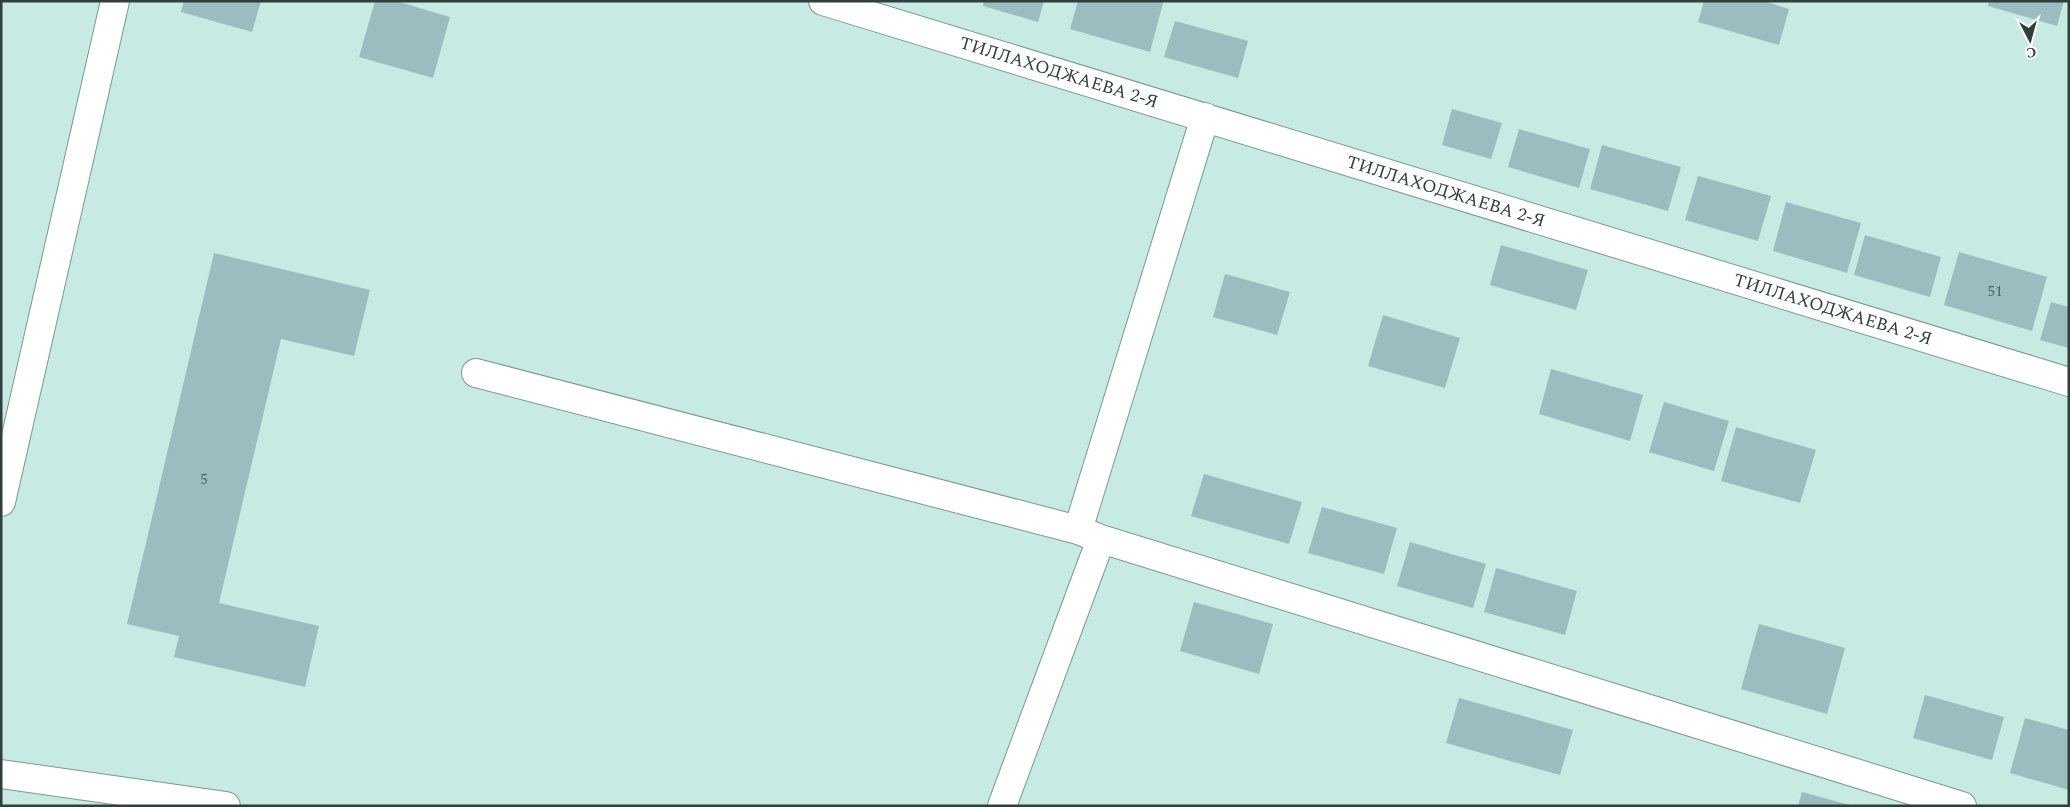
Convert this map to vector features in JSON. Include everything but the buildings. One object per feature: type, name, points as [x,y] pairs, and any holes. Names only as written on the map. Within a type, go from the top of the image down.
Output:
[{"type":"street","points":[[1,502],[115,1]]},
{"type":"street","name":"ТИЛЛАХОДЖАЕВА 2-Я","points":[[823,1],[2069,382]]},
{"type":"street","points":[[1002,806],[1090,535],[1205,117]]},
{"type":"street","points":[[476,372],[1090,535],[1962,806]]},
{"type":"street","points":[[1,774],[226,806]]}]
